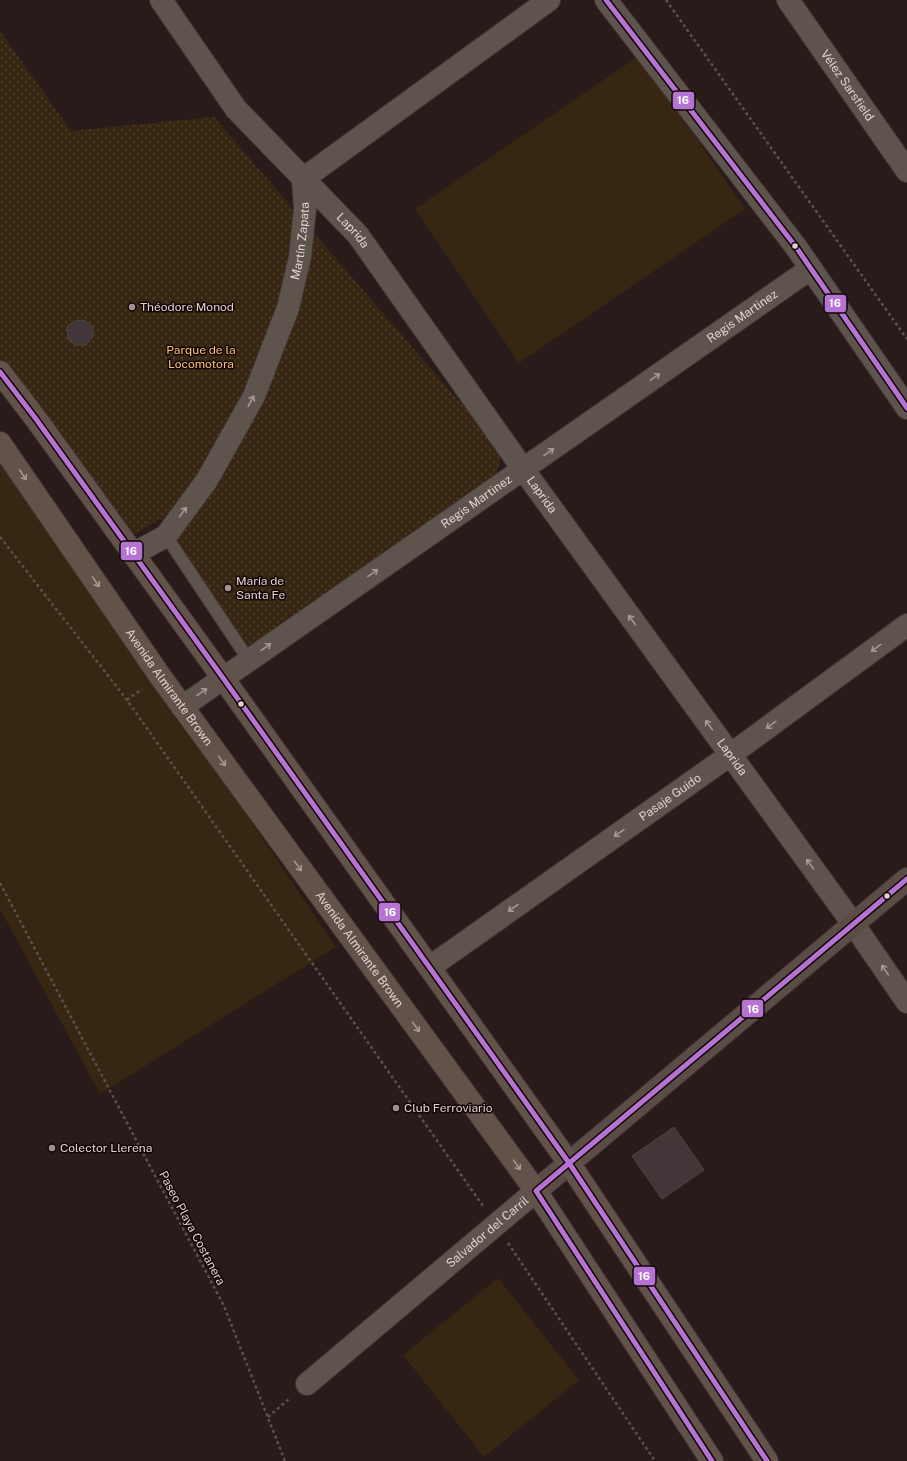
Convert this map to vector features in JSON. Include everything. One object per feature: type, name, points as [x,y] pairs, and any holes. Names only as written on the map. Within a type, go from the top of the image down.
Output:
[{"type":"main road","points":[[0,372],[133,554],[569,1163],[767,1461]]},
{"type":"main road","name":"Avenida Almirante Brown","points":[[0,443],[182,706],[536,1191],[712,1461]]},
{"type":"main road","name":"Salvador del Carril","points":[[536,1191],[907,880]]},
{"type":"street","name":"Laprida","points":[[161,0],[236,109],[358,235],[523,469],[854,924],[907,1002]]},
{"type":"street","points":[[304,179],[549,0]]},
{"type":"street","points":[[606,0],[796,247],[907,408]]},
{"type":"street","name":"Vélez Sarsfield","points":[[788,0],[907,171]]},
{"type":"street","name":"Martín Zapata","points":[[133,554],[166,536],[207,480],[254,396],[288,308],[300,257],[305,209],[304,179]]},
{"type":"street","name":"Regis Martinez","points":[[182,706],[810,269]]},
{"type":"street","name":"Pasaje Guido","points":[[430,967],[730,755],[907,625]]},
{"type":"street","name":"Salvador del Carril","points":[[307,1384],[536,1191]]},
{"type":"lane","points":[[166,536],[248,659]]},
{"type":"path","points":[[666,0],[907,339]]},
{"type":"path","points":[[0,537],[127,700],[496,1225],[655,1461]]},
{"type":"path","name":"Paseo Playa Costanera","points":[[0,883],[224,1306],[285,1461]]},
{"type":"path","points":[[268,1417],[307,1384]]},
{"type":"green space","name":"Parque de la Locomotora","points":[[0,31],[71,131],[214,117],[494,442],[497,448],[500,460],[493,479],[250,649],[160,518],[136,534],[129,533],[0,364]]},
{"type":"green space","points":[[640,55],[745,209],[519,363],[415,209]]},
{"type":"green space","points":[[0,457],[74,560],[336,947],[100,1094],[0,909]]},
{"type":"green space","points":[[498,1278],[579,1380],[484,1457],[403,1355]]},
{"type":"building","points":[[84,320],[93,327],[93,337],[86,345],[76,345],[68,339],[67,327],[74,321]]},
{"type":"building","points":[[674,1127],[704,1170],[662,1199],[632,1156]]},
{"type":"transit line","name":"16","points":[[606,0],[796,247],[907,408]]},
{"type":"transit line","name":"16","points":[[0,372],[36,419],[223,678],[569,1163],[767,1461]]},
{"type":"transit line","name":"16","points":[[712,1461],[536,1191],[907,879]]},
{"type":"place","name":"Théodore Monod","points":[[132,307]]},
{"type":"place","name":"María de Santa Fe","points":[[228,588]]},
{"type":"place","name":"Club Ferroviario","points":[[396,1108]]},
{"type":"place","name":"Colector Llerena","points":[[52,1148]]}]
